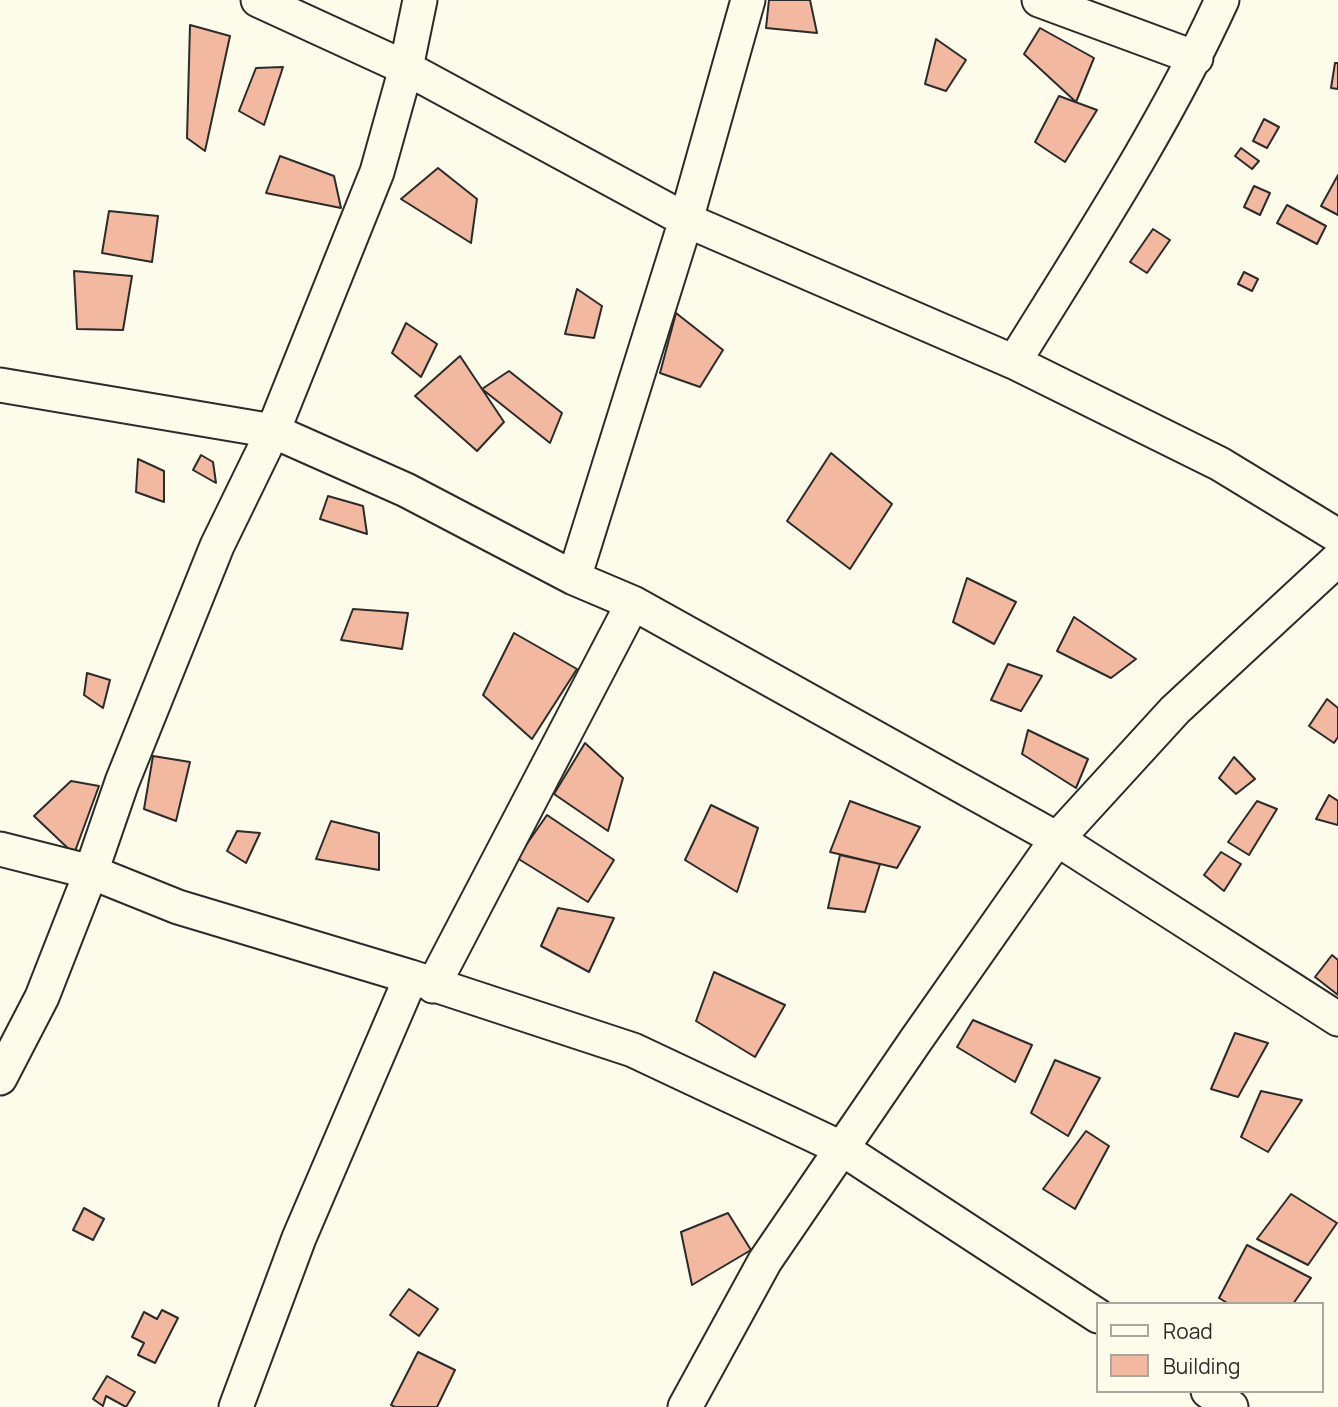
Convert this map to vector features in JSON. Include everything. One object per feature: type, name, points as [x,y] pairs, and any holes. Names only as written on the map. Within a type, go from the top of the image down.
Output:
[{"type":"street","points":[[258,0],[406,68],[686,220],[1014,362],[1220,464],[1338,536]]},
{"type":"street","points":[[0,1078],[42,997],[91,872],[122,782],[217,546],[273,431],[377,172],[406,68],[420,0]]},
{"type":"street","points":[[574,578],[686,220],[748,0]]},
{"type":"street","points":[[1040,0],[1196,58]]},
{"type":"street","points":[[1014,362],[1148,145],[1196,58],[1222,0]]},
{"type":"street","points":[[0,386],[273,431],[406,490],[574,578],[633,603],[1057,839],[1338,1019]]},
{"type":"street","points":[[685,1407],[765,1261],[1057,839],[1175,710],[1338,559]]},
{"type":"street","points":[[236,1407],[299,1238],[422,982],[633,603]]},
{"type":"street","points":[[0,849],[91,872],[178,906],[633,1050],[842,1148],[1096,1315]]},
{"type":"street","points":[[1211,1393],[1231,1407]]},
{"type":"building","points":[[769,0],[810,0],[817,33],[766,28]]},
{"type":"building","points":[[190,25],[230,36],[205,151],[187,138]]},
{"type":"building","points":[[1040,28],[1094,58],[1076,102],[1024,54]]},
{"type":"building","points":[[936,39],[966,60],[946,91],[925,84]]},
{"type":"building","points":[[1335,63],[1338,63],[1338,89],[1331,88]]},
{"type":"building","points":[[283,67],[264,125],[239,111],[256,68]]},
{"type":"building","points":[[1059,96],[1097,110],[1065,162],[1035,142]]},
{"type":"building","points":[[1264,119],[1279,127],[1267,148],[1253,141]]},
{"type":"building","points":[[1241,148],[1259,161],[1252,169],[1235,156]]},
{"type":"building","points":[[280,156],[334,176],[341,208],[266,193]]},
{"type":"building","points":[[438,168],[477,199],[471,243],[401,199]]},
{"type":"building","points":[[1338,175],[1338,215],[1321,206]]},
{"type":"building","points":[[1254,186],[1270,193],[1260,215],[1244,207]]},
{"type":"building","points":[[1287,205],[1326,226],[1317,244],[1277,223]]},
{"type":"building","points":[[109,211],[158,216],[152,262],[102,253]]},
{"type":"building","points":[[1153,229],[1170,240],[1147,273],[1130,262]]},
{"type":"building","points":[[74,271],[132,276],[123,330],[77,329]]},
{"type":"building","points":[[1244,272],[1258,279],[1252,291],[1238,284]]},
{"type":"building","points":[[577,289],[602,306],[594,338],[565,334]]},
{"type":"building","points":[[676,313],[723,350],[700,387],[660,373]]},
{"type":"building","points":[[406,323],[437,344],[421,377],[392,353]]},
{"type":"building","points":[[460,356],[504,422],[477,451],[415,396]]},
{"type":"building","points":[[509,371],[562,413],[550,443],[482,389]]},
{"type":"building","points":[[831,453],[892,504],[850,569],[787,521]]},
{"type":"building","points":[[201,455],[213,462],[216,483],[193,470]]},
{"type":"building","points":[[138,459],[164,471],[164,502],[136,492]]},
{"type":"building","points":[[328,496],[363,506],[367,534],[320,519]]},
{"type":"building","points":[[967,578],[1016,602],[994,644],[953,622]]},
{"type":"building","points":[[353,609],[408,613],[402,649],[341,640]]},
{"type":"building","points":[[1074,617],[1136,659],[1111,678],[1057,651]]},
{"type":"building","points":[[514,633],[577,669],[532,739],[483,695]]},
{"type":"building","points":[[1008,664],[1042,676],[1021,711],[991,700]]},
{"type":"building","points":[[87,673],[110,680],[103,708],[84,695]]},
{"type":"building","points":[[1327,699],[1338,708],[1338,737],[1334,743],[1309,726]]},
{"type":"building","points":[[1028,730],[1088,759],[1076,788],[1022,754]]},
{"type":"building","points":[[585,743],[623,778],[608,831],[554,794]]},
{"type":"building","points":[[153,756],[190,762],[176,821],[144,809]]},
{"type":"building","points":[[1234,757],[1255,779],[1236,794],[1219,778]]},
{"type":"building","points":[[71,781],[99,786],[74,854],[34,816]]},
{"type":"building","points":[[1329,795],[1338,801],[1338,825],[1316,819]]},
{"type":"building","points":[[850,801],[920,827],[897,868],[830,852]]},
{"type":"building","points":[[1257,801],[1277,809],[1249,855],[1228,842]]},
{"type":"building","points":[[711,805],[758,828],[737,892],[685,860]]},
{"type":"building","points":[[547,815],[614,860],[588,902],[517,858]]},
{"type":"building","points":[[331,821],[379,833],[379,870],[316,859]]},
{"type":"building","points":[[237,831],[260,833],[246,863],[227,851]]},
{"type":"building","points":[[1221,852],[1241,864],[1224,891],[1204,875]]},
{"type":"building","points":[[840,855],[880,864],[865,912],[828,908]]},
{"type":"building","points":[[558,908],[614,918],[589,972],[541,946]]},
{"type":"building","points":[[1332,955],[1338,960],[1338,995],[1315,977]]},
{"type":"building","points":[[714,972],[785,1005],[755,1057],[696,1021]]},
{"type":"building","points":[[973,1020],[1032,1045],[1015,1082],[957,1047]]},
{"type":"building","points":[[1235,1033],[1268,1043],[1238,1097],[1211,1089]]},
{"type":"building","points":[[1055,1060],[1100,1078],[1068,1136],[1031,1113]]},
{"type":"building","points":[[1261,1091],[1302,1100],[1268,1152],[1241,1137]]},
{"type":"building","points":[[1086,1131],[1109,1146],[1075,1209],[1043,1189]]},
{"type":"building","points":[[1291,1194],[1337,1223],[1308,1265],[1257,1239]]},
{"type":"building","points":[[84,1208],[104,1219],[93,1240],[73,1230]]},
{"type":"building","points":[[728,1213],[751,1250],[692,1285],[681,1232]]},
{"type":"building","points":[[1247,1245],[1311,1278],[1294,1302],[1226,1302],[1219,1298]]},
{"type":"building","points":[[409,1289],[438,1309],[419,1336],[390,1315]]},
{"type":"building","points":[[162,1310],[178,1318],[155,1363],[138,1355],[144,1343],[132,1337],[144,1312],[157,1319]]},
{"type":"building","points":[[418,1352],[455,1370],[437,1407],[395,1407],[391,1405]]},
{"type":"building","points":[[107,1376],[135,1392],[126,1407],[106,1396],[103,1406],[93,1399]]}]
